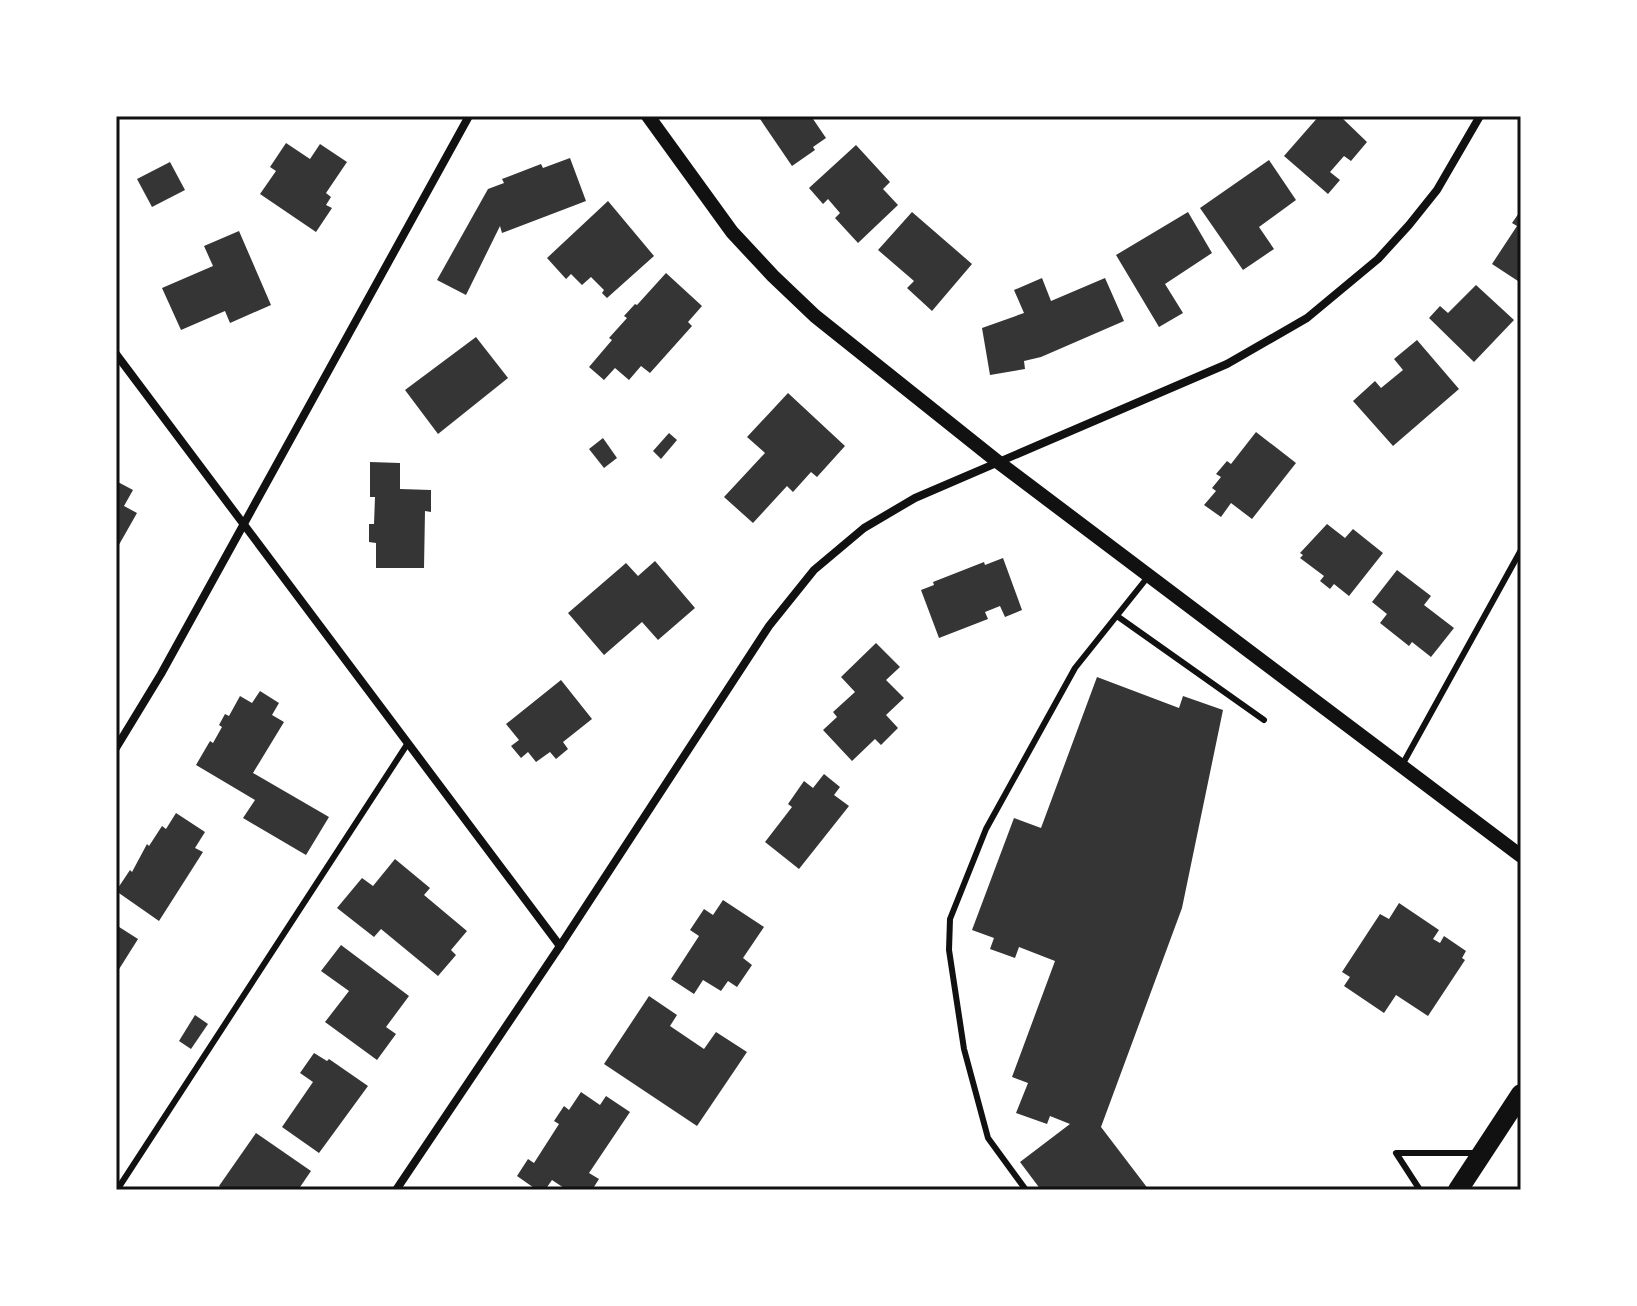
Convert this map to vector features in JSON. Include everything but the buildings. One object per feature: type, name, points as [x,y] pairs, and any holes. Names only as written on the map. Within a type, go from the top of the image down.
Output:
[{"type":"main road","points":[[1458,1190],[1521,1094]]},
{"type":"street","points":[[116,748],[161,674],[469,116]]},
{"type":"street","points":[[648,116],[732,232],[815,316],[998,462],[1521,856]]},
{"type":"street","points":[[396,1190],[769,626],[814,570],[841,546],[889,512],[915,498],[1227,364],[1307,318],[1367,269],[1409,225],[1437,190],[1480,116]]},
{"type":"street","points":[[116,354],[560,946]]},
{"type":"lane","points":[[1401,767],[1521,550]]},
{"type":"lane","points":[[1026,1190],[988,1138],[964,1049],[949,950],[950,919],[986,829],[1075,668],[1150,575]]},
{"type":"lane","points":[[1117,616],[1264,720]]},
{"type":"lane","points":[[117,1190],[408,743]]},
{"type":"lane","points":[[1420,1190],[1396,1153],[1482,1153]]}]
